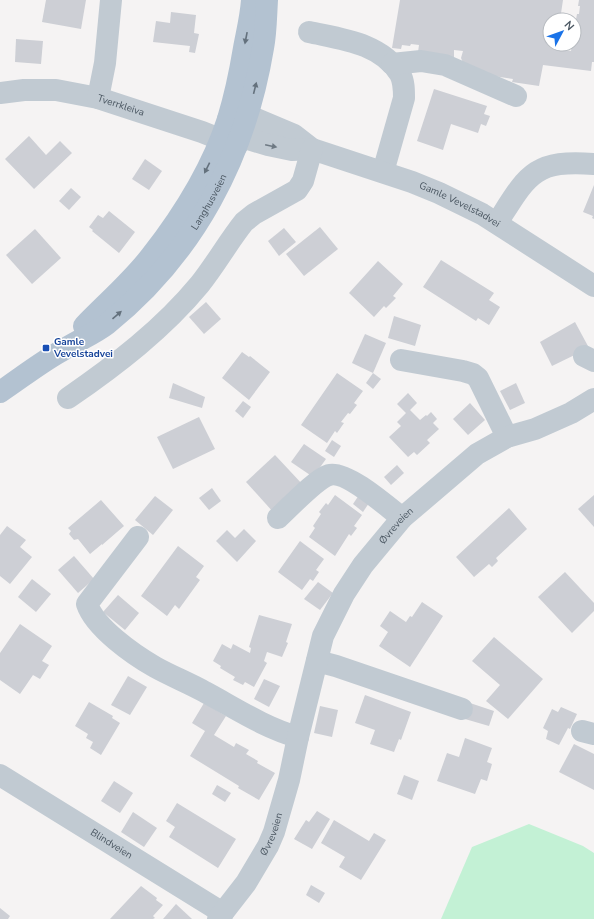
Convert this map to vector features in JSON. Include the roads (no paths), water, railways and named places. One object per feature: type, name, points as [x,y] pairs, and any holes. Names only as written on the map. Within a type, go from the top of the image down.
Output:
[{"type":"main road","name":"Langhusveien","points":[[235,132],[239,75],[251,14],[252,0]]},
{"type":"main road","name":"Langhusveien","points":[[0,392],[61,350],[106,325],[153,281],[186,241],[226,174],[235,132],[264,47],[267,0]]},
{"type":"street","points":[[98,98],[106,63],[111,0]]},
{"type":"street","points":[[310,32],[370,48],[384,56],[400,75],[404,87],[404,98],[383,172]]},
{"type":"street","points":[[392,64],[421,61],[446,65],[516,96]]},
{"type":"street","name":"Tverrkleiva","points":[[0,93],[24,90],[56,90],[98,98],[235,132]]},
{"type":"street","name":"Gamle Vevelstadvei","points":[[235,132],[248,139],[268,145],[292,150],[312,149],[383,172],[439,193],[476,210],[594,286]]},
{"type":"street","points":[[68,398],[115,365],[166,321],[200,284],[244,222],[260,210],[297,190],[303,181],[312,149]]},
{"type":"street","points":[[497,223],[522,184],[537,171],[554,164],[594,164]]},
{"type":"street","points":[[401,360],[464,371],[473,374],[480,382],[507,437]]},
{"type":"street","name":"Øvreveien","points":[[221,916],[246,884],[268,846],[274,832],[289,780],[323,636],[344,594],[364,566],[402,518],[477,454],[507,437],[535,429],[571,413],[594,400]]},
{"type":"street","points":[[278,518],[320,479],[332,474],[348,479],[402,518]]},
{"type":"street","points":[[138,537],[87,604],[90,612],[100,625],[135,654],[155,667],[269,727],[298,737]]},
{"type":"street","points":[[317,661],[336,666],[462,709]]},
{"type":"street","name":"Blindveien","points":[[0,775],[221,916]]},
{"type":"place","name":"Gamle Vevelstadvei","points":[[46,348]]}]
